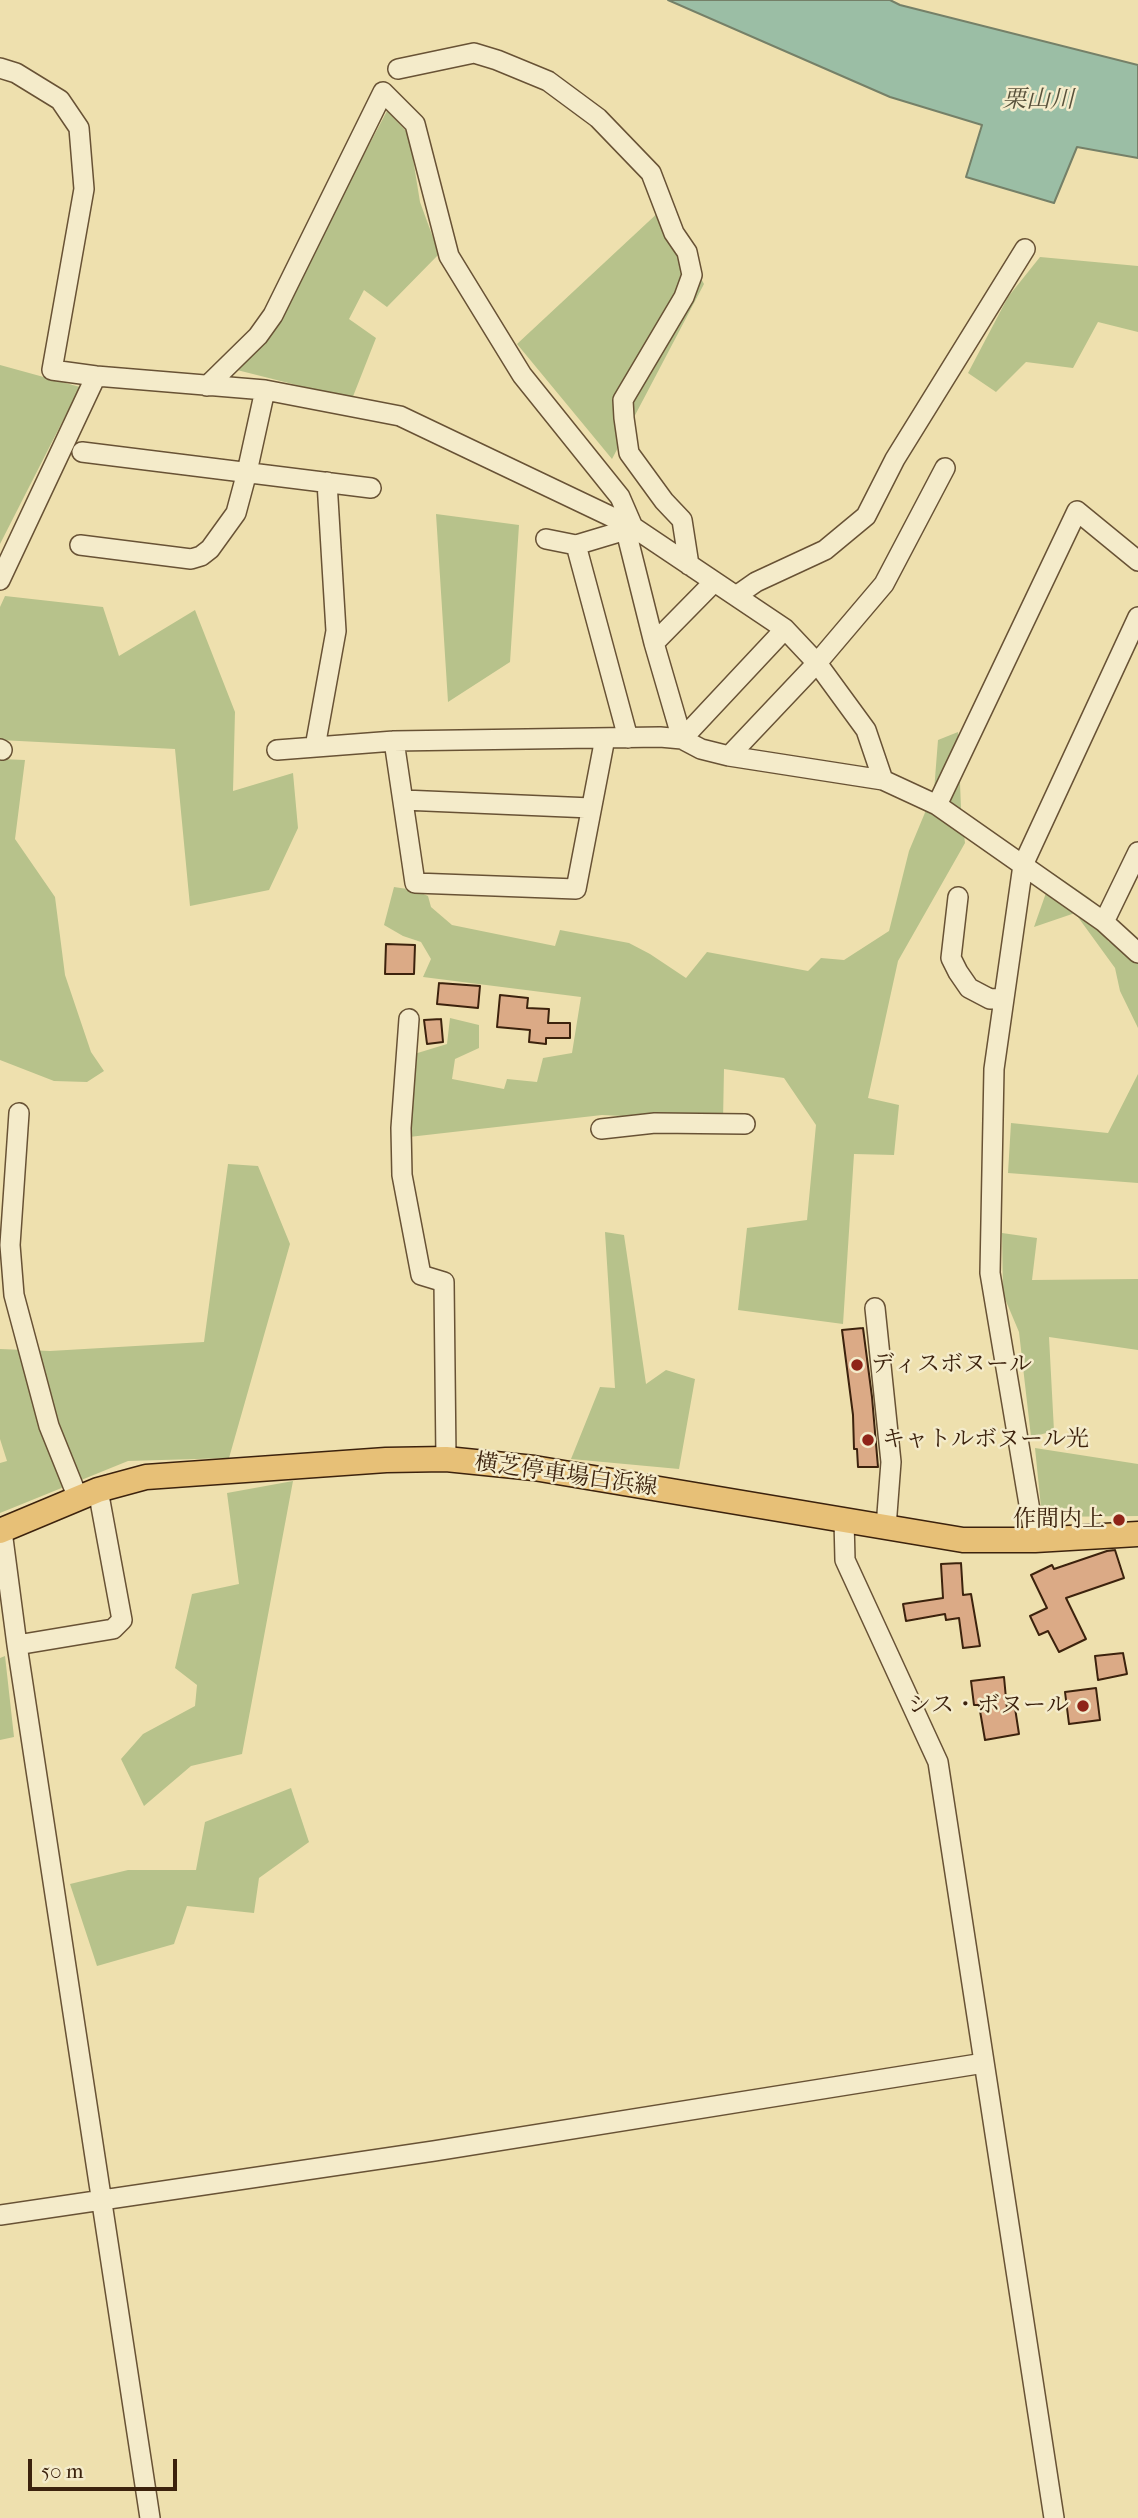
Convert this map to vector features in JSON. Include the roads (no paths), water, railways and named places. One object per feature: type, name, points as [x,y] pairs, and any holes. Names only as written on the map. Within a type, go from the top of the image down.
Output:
[{"type":"main road","name":"横芝停車場白浜線","points":[[1,1531],[88,1494],[146,1477],[386,1460],[446,1460],[534,1468],[963,1540],[1138,1534]]},
{"type":"street","points":[[398,69],[474,53],[497,60],[548,81],[598,117],[652,173],[674,233],[687,252],[692,275],[684,297],[623,400],[624,418],[629,453],[682,520],[689,565]]},
{"type":"street","points":[[0,68],[16,73],[60,100],[79,128],[84,189],[52,370],[265,390],[400,416],[628,527],[785,629],[817,663],[866,730],[883,780]]},
{"type":"street","points":[[206,386],[258,335],[273,315],[383,92],[415,124],[449,256],[522,375],[620,497],[653,643],[682,739]]},
{"type":"street","points":[[736,596],[756,582],[825,550],[866,516],[895,459],[1025,249]]},
{"type":"street","points":[[0,580],[96,376]]},
{"type":"street","points":[[80,545],[191,559],[210,549],[236,513],[265,390]]},
{"type":"street","points":[[82,452],[371,488]]},
{"type":"street","points":[[729,756],[817,663],[884,584],[945,468]]},
{"type":"street","points":[[315,747],[336,631],[327,482]]},
{"type":"street","points":[[937,805],[1077,511],[1138,561]]},
{"type":"street","points":[[546,539],[576,545],[628,527]]},
{"type":"street","points":[[576,545],[628,738]]},
{"type":"street","points":[[653,643],[715,582]]},
{"type":"street","points":[[1035,1539],[990,1273],[993,1069],[1023,865],[1138,617]]},
{"type":"street","points":[[682,739],[785,629]]},
{"type":"street","points":[[394,741],[415,883],[576,889],[605,738]]},
{"type":"street","points":[[277,750],[394,741],[682,739],[701,749],[729,756],[883,780],[937,805],[1104,922],[1138,953]]},
{"type":"street","points":[[402,800],[591,808]]},
{"type":"street","points":[[1104,922],[1138,852]]},
{"type":"street","points":[[958,898],[951,958],[969,988],[990,999],[1004,998]]},
{"type":"street","points":[[409,1019],[401,1128],[402,1175],[421,1275],[444,1282],[446,1460]]},
{"type":"street","points":[[17,1645],[113,1629],[122,1620],[88,1494],[49,1426],[14,1295],[10,1245],[19,1113]]},
{"type":"street","points":[[601,1129],[654,1123],[745,1124]]},
{"type":"street","points":[[875,1308],[891,1462],[886,1527]]},
{"type":"street","points":[[844,1521],[845,1560],[938,1762],[1054,2518]]},
{"type":"street","points":[[1,1531],[149,2518]]},
{"type":"street","points":[[0,2215],[420,2153],[984,2063]]},
{"type":"water","name":"栗山川","points":[[668,0],[890,0],[900,5],[1138,65],[1138,158],[1077,147],[1054,203],[966,177],[982,125],[890,97]]},
{"type":"place","name":"ディスボヌール","points":[[857,1365]]},
{"type":"place","name":"キャトルボヌール光","points":[[868,1440]]},
{"type":"place","name":"作間内上","points":[[1119,1520]]},
{"type":"place","name":"シス・ボヌール","points":[[1083,1706]]}]
